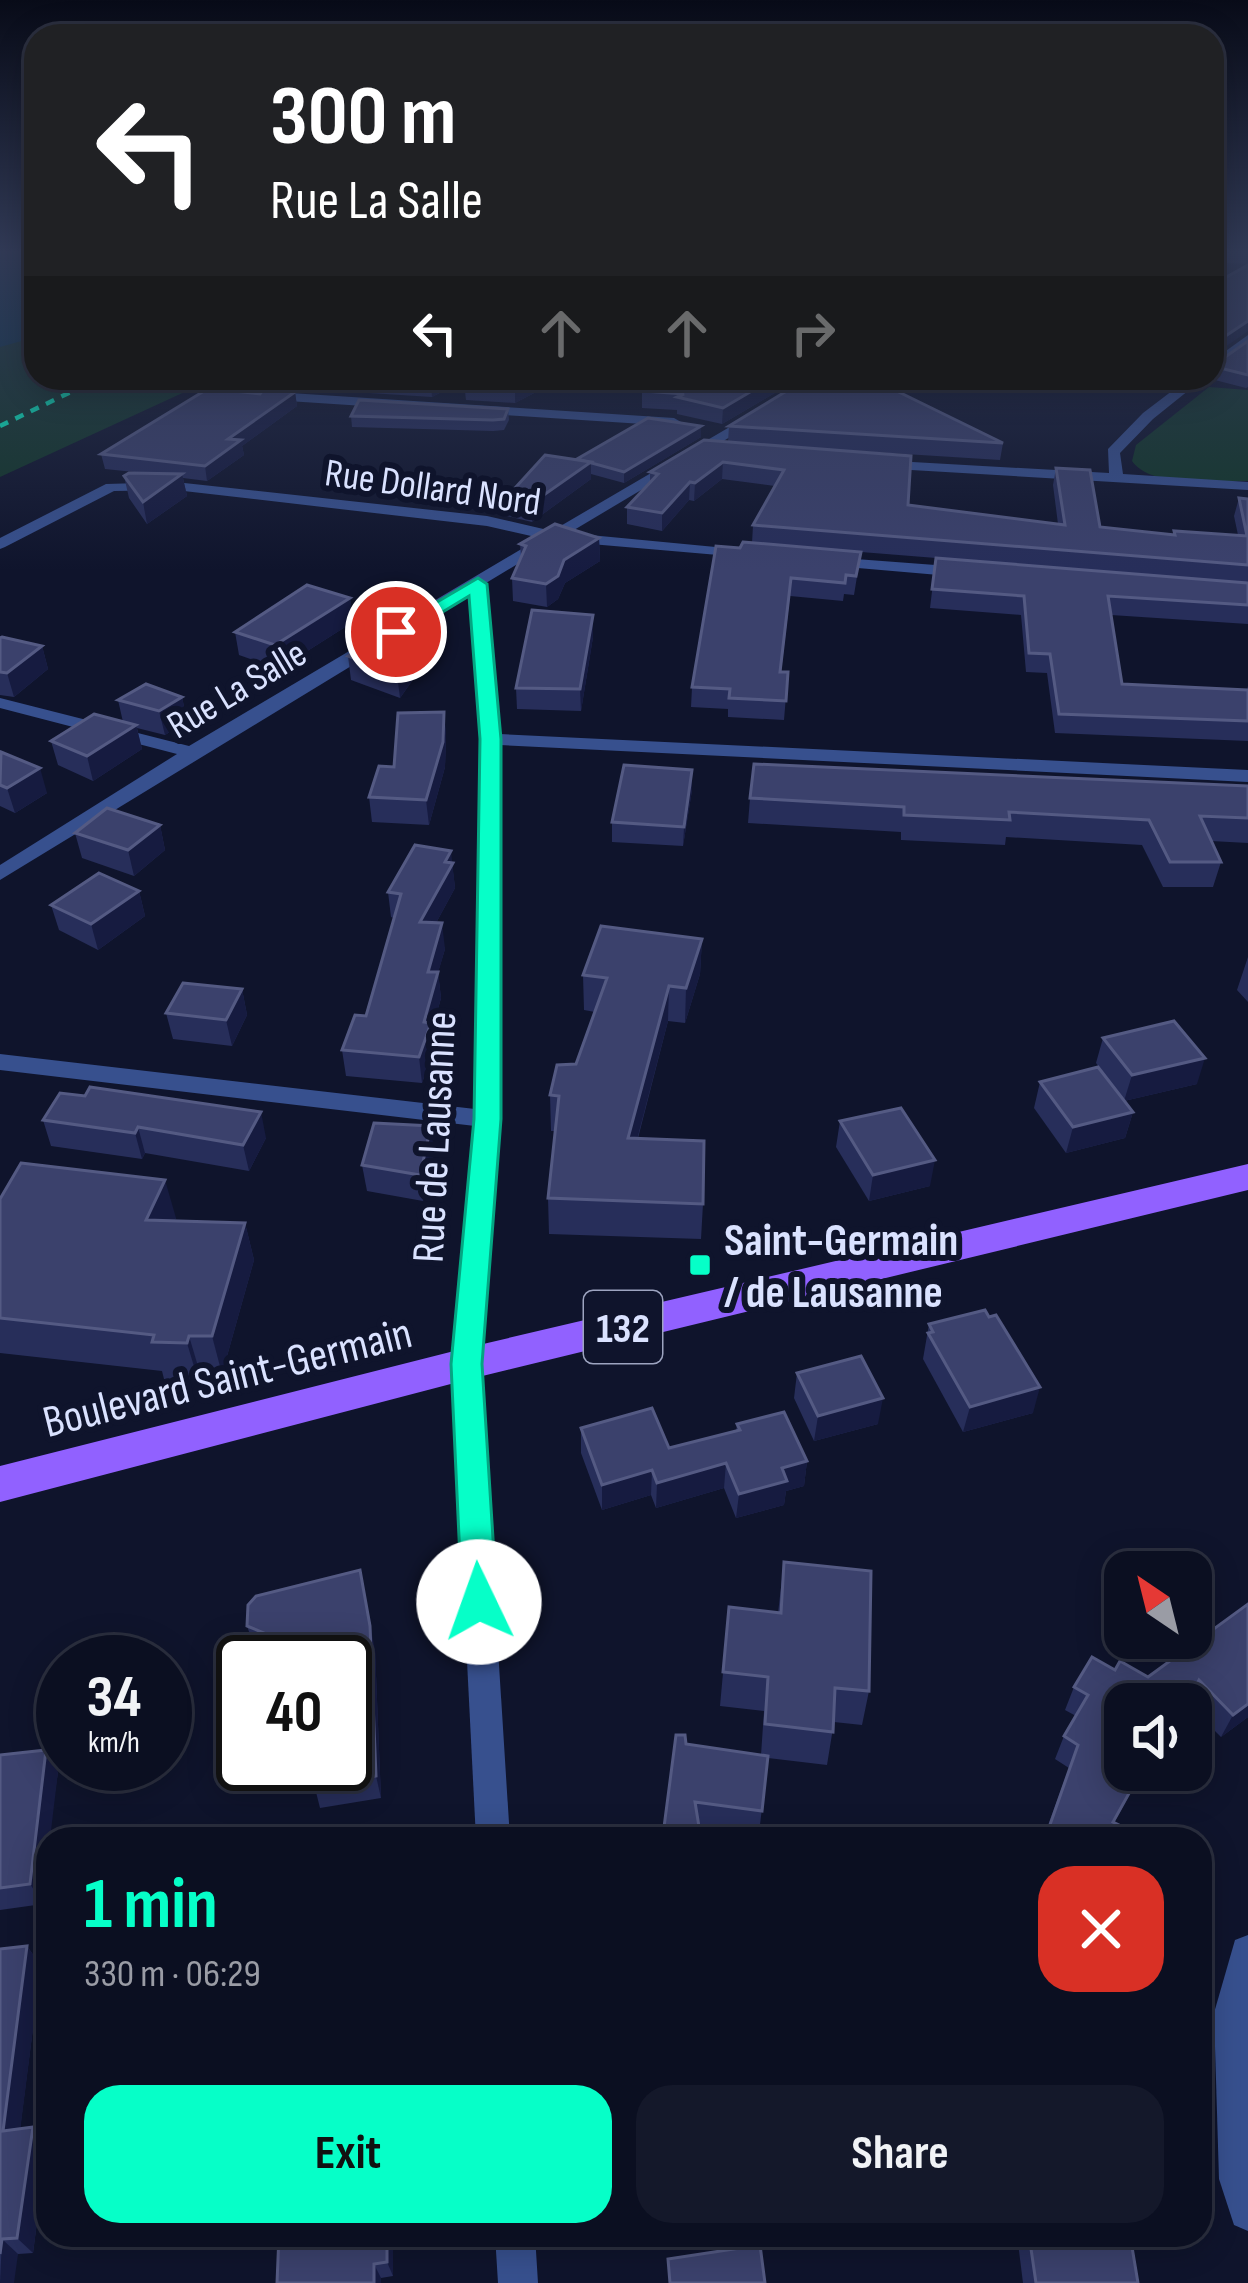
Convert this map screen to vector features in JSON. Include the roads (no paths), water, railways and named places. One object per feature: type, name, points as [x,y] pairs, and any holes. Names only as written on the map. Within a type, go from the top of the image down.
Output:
[{"type":"main road","name":"Boulevard Saint-Germain","points":[[0,1484],[466,1364],[1248,1177]]},
{"type":"street","points":[[306,390],[692,426]]},
{"type":"street","points":[[439,404],[466,390]]},
{"type":"street","points":[[1117,481],[1113,452],[1182,390]]},
{"type":"street","name":"Rue La Salle","points":[[0,874],[192,752],[781,400]]},
{"type":"street","points":[[709,430],[726,434]]},
{"type":"street","points":[[701,449],[737,454]]},
{"type":"street","points":[[869,464],[1248,486]]},
{"type":"street","name":"Rue Dollard Nord","points":[[0,544],[111,487],[175,486],[488,521],[558,537],[770,557]]},
{"type":"street","points":[[817,561],[982,574]]},
{"type":"street","name":"Rue de Lausanne","points":[[478,584],[490,739],[487,1119],[466,1364],[492,1827]]},
{"type":"street","points":[[0,703],[192,752]]},
{"type":"street","points":[[490,739],[1248,776]]},
{"type":"street","points":[[0,1062],[487,1119]]},
{"type":"street","points":[[1248,1953],[1232,2013],[1238,2179],[1248,2211]]},
{"type":"street","points":[[516,2247],[518,2283]]},
{"type":"railway","points":[[0,426],[75,390]]},
{"type":"place","name":"Saint-Germain / de Lausanne","points":[[700,1265]]}]
